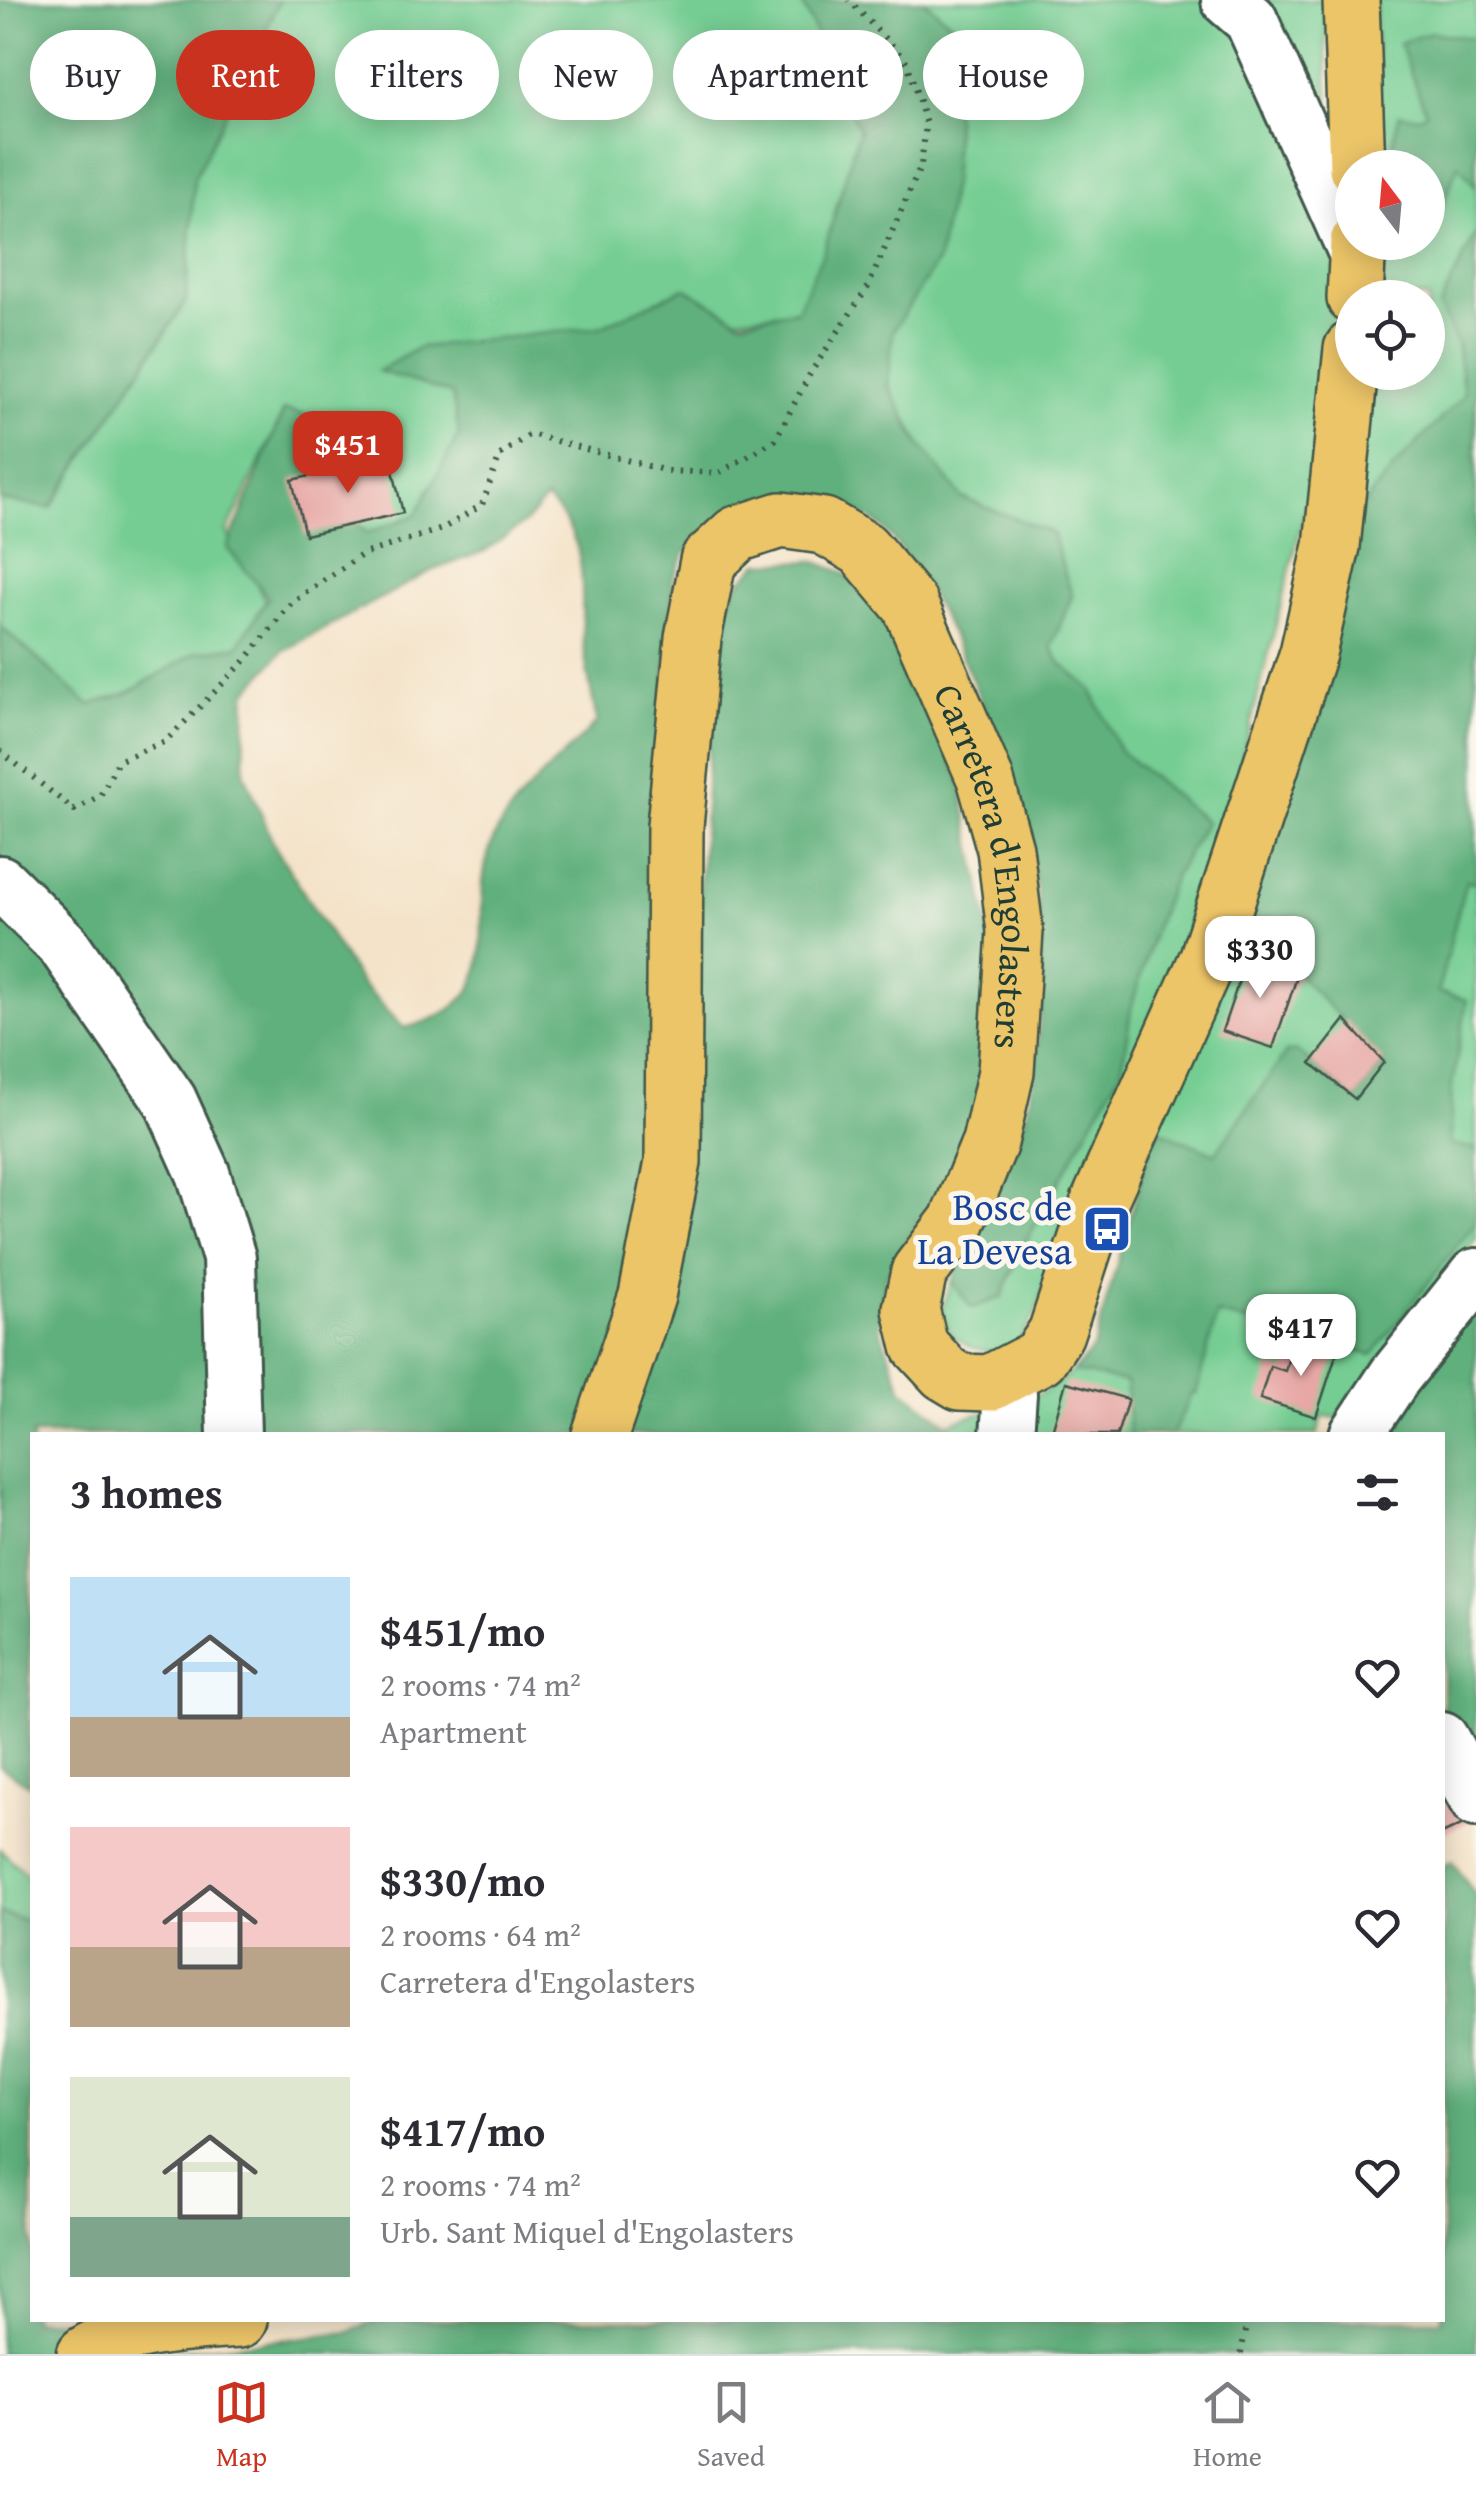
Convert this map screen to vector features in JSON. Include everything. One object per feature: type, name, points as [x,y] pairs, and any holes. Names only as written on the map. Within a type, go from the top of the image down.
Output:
[{"type":"main road","points":[[1351,0],[1356,150]]},
{"type":"main road","points":[[1004,1378],[1040,1357],[1056,1333],[1099,1202],[1206,960],[1276,760],[1308,654],[1332,546],[1348,390]]},
{"type":"main road","name":"Carretera d'Engolasters","points":[[601,1432],[648,1296],[673,1162],[675,826],[693,638],[708,561],[738,534],[782,520],[824,526],[863,549],[910,605],[985,778],[1004,849],[1015,931],[1006,1072],[990,1142],[957,1222],[919,1272],[911,1308],[920,1346],[945,1373],[960,1382],[990,1383],[1004,1378]]},
{"type":"main road","points":[[85,2354],[106,2341],[158,2326],[212,2322]]},
{"type":"street","points":[[1228,0],[1252,20],[1357,266]]},
{"type":"street","points":[[0,882],[76,962],[170,1100],[203,1173],[229,1258],[234,1432]]},
{"type":"street","points":[[1358,1432],[1395,1376],[1476,1276]]},
{"type":"street","points":[[1004,1378],[1010,1394],[1007,1432]]},
{"type":"street","points":[[1445,1745],[1476,1800]]},
{"type":"path","points":[[0,751],[74,810],[100,796],[118,761],[166,740],[244,662],[292,602],[364,554],[442,529],[482,505],[500,455],[530,434],[668,471],[718,473],[774,440],[811,372],[868,287],[920,165],[926,124],[906,62],[849,0]]},
{"type":"path","points":[[1241,2354],[1247,2322]]},
{"type":"green space","points":[[0,0],[280,0],[266,30],[176,30],[176,120],[222,120],[194,179],[186,301],[50,508],[0,500]]},
{"type":"green space","points":[[280,0],[801,0],[814,30],[673,30],[673,120],[855,120],[859,130],[824,251],[797,310],[737,318],[685,288],[600,327],[414,350],[386,367],[452,394],[459,434],[416,515],[367,534],[338,508],[284,411],[227,532],[266,601],[238,646],[191,656],[121,696],[89,705],[0,626],[0,500],[51,508],[186,301],[194,179],[222,120],[315,120],[315,30],[266,30]]},
{"type":"green space","points":[[801,0],[923,0],[959,30],[923,30],[923,120],[956,120],[952,183],[938,260],[893,331],[888,384],[917,441],[962,498],[1052,533],[1072,596],[1051,647],[1061,664],[1091,689],[1119,750],[1206,822],[1174,877],[1156,924],[1131,1009],[1122,1068],[1018,1256],[1002,1297],[972,1308],[952,1282],[1025,1118],[1040,1017],[1036,881],[998,745],[954,640],[929,592],[903,553],[869,518],[838,504],[686,551],[673,578],[655,820],[693,991],[717,623],[738,584],[759,563],[813,561],[843,572],[874,605],[923,690],[960,782],[993,950],[987,1083],[959,1172],[915,1226],[886,1277],[879,1327],[903,1390],[948,1424],[950,1432],[30,1432],[29,1785],[0,1766],[0,626],[89,705],[126,694],[197,652],[238,646],[268,597],[227,548],[284,410],[342,423],[376,446],[344,490],[338,508],[367,533],[416,515],[459,434],[452,394],[378,371],[421,347],[600,327],[685,288],[741,321],[797,310],[824,251],[859,130],[855,120],[903,120],[903,30],[814,30]],"holes":[[[546,499],[560,514],[577,546],[584,648],[597,722],[530,788],[498,830],[486,861],[477,974],[465,996],[442,1014],[404,1028],[359,981],[275,847],[244,772],[246,693],[283,651],[431,571],[485,551],[527,521]]]},
{"type":"green space","points":[[923,0],[1324,0],[1336,280],[1335,323],[1313,479],[1219,848],[1146,1040],[1092,1152],[1055,1247],[1036,1313],[1016,1345],[994,1352],[973,1348],[952,1336],[941,1312],[952,1282],[972,1307],[1002,1297],[1018,1256],[1122,1068],[1131,1009],[1171,870],[1206,822],[1119,750],[1091,689],[1061,664],[1051,647],[1072,596],[1052,533],[962,498],[921,446],[888,384],[893,331],[938,260],[952,183],[956,120],[1084,120],[1084,30],[959,30]]},
{"type":"green space","points":[[1375,0],[1476,0],[1476,1239],[1379,1360],[1347,1419],[1323,1416],[1318,1432],[950,1432],[948,1424],[1043,1392],[1093,1349],[1367,390],[1445,390],[1445,280],[1377,280],[1377,260],[1445,260],[1445,150],[1379,150]]},
{"type":"green space","points":[[1432,32],[1476,39],[1476,187],[1458,164],[1445,199],[1445,150],[1392,150],[1399,114],[1418,117],[1426,112],[1399,43]]},
{"type":"green space","points":[[1476,233],[1476,883],[1466,880],[1438,992],[1467,1000],[1452,1085],[1450,1144],[1476,1149],[1476,1222],[1372,1355],[1217,1314],[1196,1394],[1192,1394],[1173,1432],[1129,1432],[1126,1382],[1074,1372],[1093,1349],[1155,1128],[1215,1154],[1286,1053],[1297,1051],[1355,1099],[1384,1063],[1286,961],[1254,920],[1247,904],[1362,508],[1398,463],[1464,394],[1457,344],[1445,319],[1445,295]]},
{"type":"green space","points":[[1476,1302],[1476,1769],[1445,1727],[1445,1432],[1379,1432]]},
{"type":"green space","points":[[0,1849],[30,1878],[30,1921],[0,1913]]},
{"type":"green space","points":[[1452,1861],[1476,1896],[1476,2354],[154,2354],[349,2332],[375,2322],[1445,2322],[1445,1864]]},
{"type":"green space","points":[[0,1913],[30,1921],[30,2322],[101,2322],[43,2354],[0,2354]]},
{"type":"building","points":[[390,458],[403,513],[305,535],[292,480]]},
{"type":"building","points":[[1248,954],[1299,971],[1273,1048],[1222,1031]]},
{"type":"building","points":[[1345,1020],[1384,1062],[1355,1099],[1311,1063]]},
{"type":"building","points":[[1294,1339],[1337,1352],[1316,1417],[1260,1399],[1270,1366],[1285,1371]]},
{"type":"building","points":[[1066,1382],[1128,1399],[1118,1432],[1052,1432]]},
{"type":"building","points":[[1445,1772],[1468,1822],[1445,1833]]},
{"type":"place","name":"Bosc de La Devesa","points":[[1107,1229]]}]
